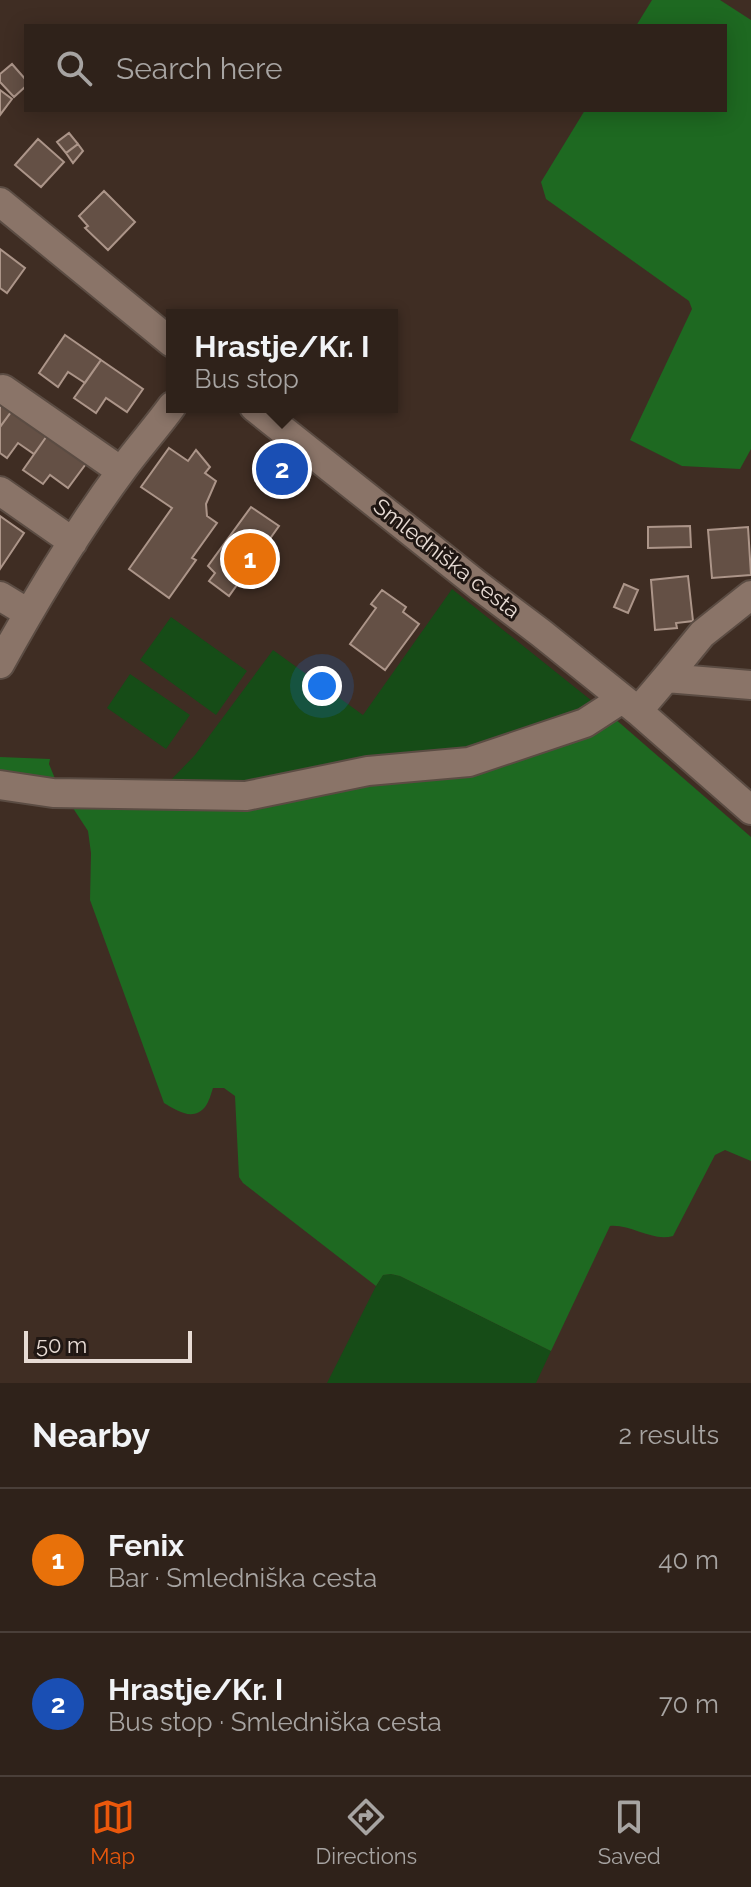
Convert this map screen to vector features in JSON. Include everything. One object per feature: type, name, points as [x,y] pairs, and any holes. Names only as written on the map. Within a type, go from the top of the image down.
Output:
[{"type":"street","points":[[0,202],[166,338]]},
{"type":"street","points":[[3,389],[121,471]]},
{"type":"street","points":[[0,664],[73,542],[121,471],[167,413]]},
{"type":"street","name":"Smledniška cesta","points":[[262,413],[630,705],[751,810]]},
{"type":"street","points":[[0,491],[73,542]]},
{"type":"street","points":[[0,785],[53,793],[246,796],[368,771],[469,762],[630,705],[666,678],[702,634],[751,595]]},
{"type":"street","points":[[0,596],[28,613]]},
{"type":"street","points":[[666,678],[751,685]]},
{"type":"green space","points":[[652,0],[720,0],[751,20],[751,449],[740,469],[682,466],[630,440],[692,309],[689,301],[546,199],[541,182],[584,112],[727,112],[727,24],[637,24]]},
{"type":"green space","points":[[452,589],[597,705],[545,734],[284,783],[165,786],[195,755],[273,650],[363,715]]},
{"type":"green space","points":[[171,617],[247,671],[216,715],[140,660]]},
{"type":"green space","points":[[130,674],[190,715],[166,749],[107,708]]},
{"type":"green space","points":[[614,718],[751,837],[751,1161],[725,1150],[715,1155],[673,1236],[657,1237],[610,1226],[551,1351],[400,1276],[383,1275],[376,1286],[243,1183],[239,1177],[235,1096],[224,1088],[213,1088],[206,1105],[195,1114],[184,1113],[164,1103],[90,900],[88,831],[69,802],[202,803]]},
{"type":"green space","points":[[0,757],[50,759],[58,786],[0,796]]},
{"type":"green space","points":[[391,1274],[551,1351],[536,1383],[327,1383],[376,1286],[383,1275]]},
{"type":"building","points":[[12,64],[24,78],[24,88],[14,97],[0,82],[0,74]]},
{"type":"building","points":[[0,90],[12,99],[0,115]]},
{"type":"building","points":[[69,133],[78,144],[66,153],[57,142]]},
{"type":"building","points":[[38,139],[64,162],[41,187],[15,165]]},
{"type":"building","points":[[78,144],[83,151],[73,163],[66,153]]},
{"type":"building","points":[[104,191],[135,222],[108,250],[85,228],[88,226],[79,216]]},
{"type":"building","points":[[0,249],[25,268],[7,293],[0,288]]},
{"type":"building","points":[[65,335],[101,360],[85,383],[68,372],[58,387],[39,373]]},
{"type":"building","points":[[101,360],[143,389],[127,412],[106,398],[96,413],[74,398]]},
{"type":"building","points":[[0,398],[14,408],[0,427]]},
{"type":"building","points":[[14,408],[49,433],[34,454],[18,443],[7,458],[0,453],[0,427]]},
{"type":"building","points":[[49,433],[88,461],[68,488],[50,475],[43,484],[23,470]]},
{"type":"building","points":[[169,448],[188,461],[196,450],[210,467],[205,473],[216,481],[206,504],[207,516],[217,523],[169,598],[129,569],[172,508],[141,487]]},
{"type":"building","points":[[251,507],[279,526],[229,596],[209,581],[215,573],[208,566]]},
{"type":"building","points":[[0,516],[24,533],[0,569]]},
{"type":"building","points":[[690,526],[691,547],[648,548],[648,527]]},
{"type":"building","points":[[748,527],[751,575],[712,578],[708,530]]},
{"type":"building","points":[[688,576],[693,621],[676,623],[677,628],[655,630],[651,580]]},
{"type":"building","points":[[624,584],[638,590],[628,613],[614,607]]},
{"type":"building","points":[[382,590],[406,607],[403,612],[419,624],[385,670],[350,644],[376,608],[371,604]]},
{"type":"place","name":"Hrastje/Kr. I","points":[[282,469]]},
{"type":"place","name":"Fenix","points":[[250,559]]}]
